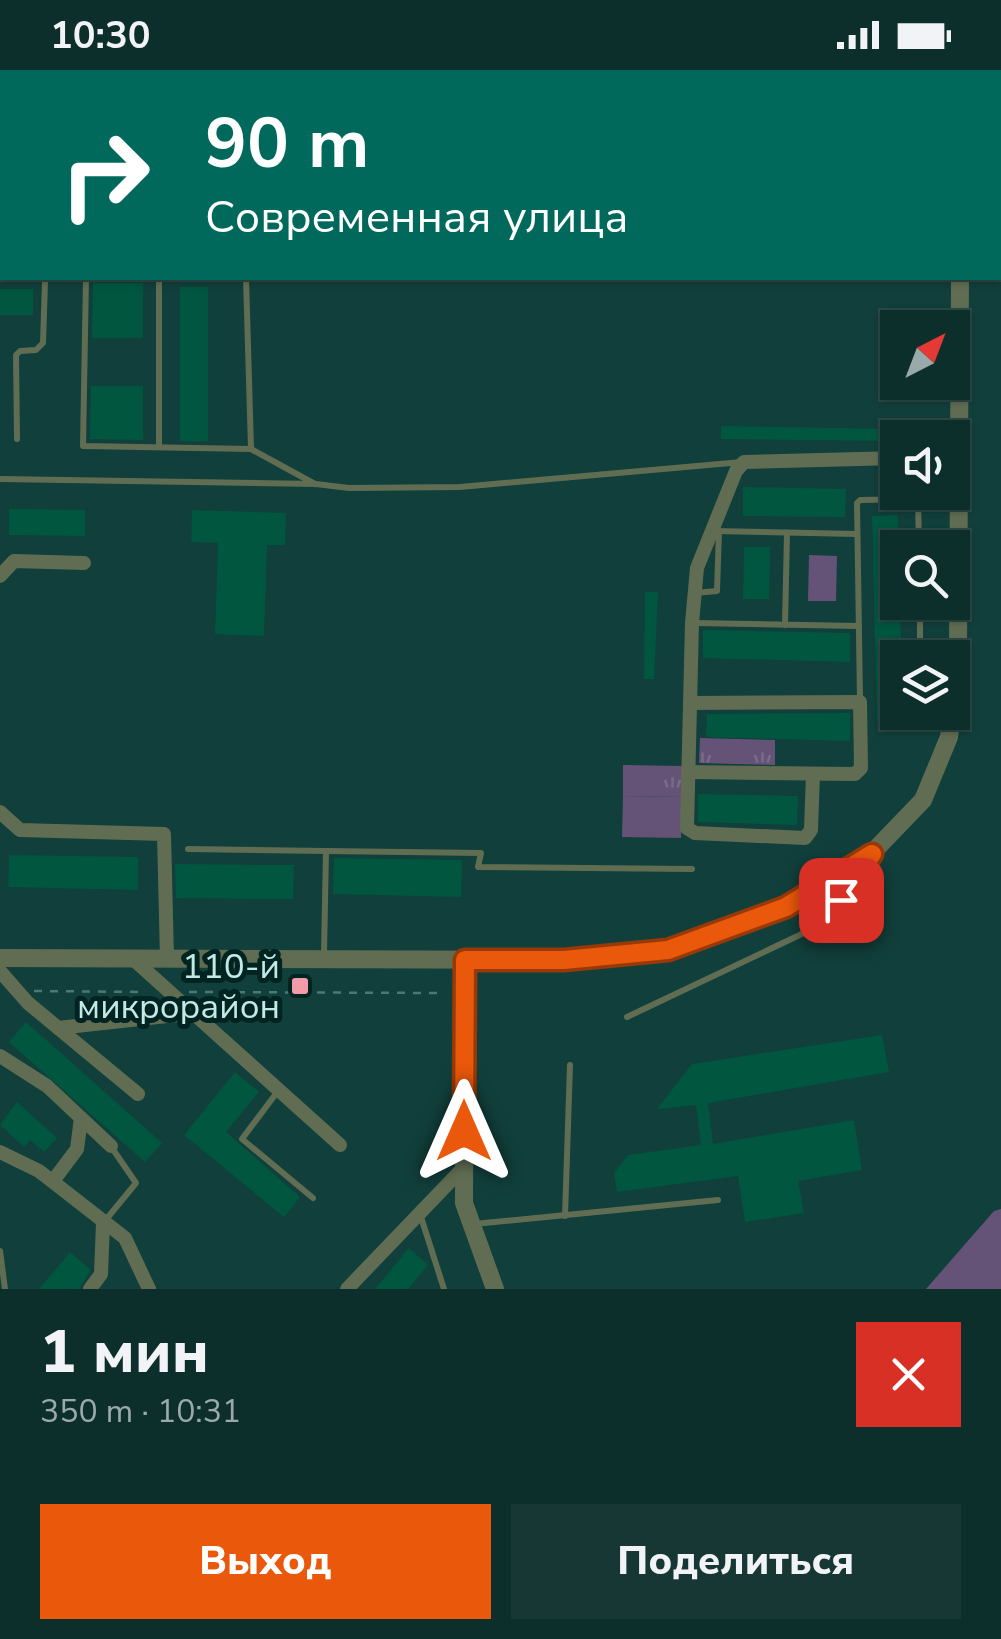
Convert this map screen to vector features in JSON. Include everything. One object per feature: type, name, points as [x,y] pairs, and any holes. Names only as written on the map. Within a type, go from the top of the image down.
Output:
[{"type":"street","points":[[957,420],[960,280]]},
{"type":"street","points":[[813,774],[811,830],[805,838],[690,832],[687,828],[697,568],[736,471],[744,462],[880,458]]},
{"type":"street","points":[[957,510],[958,640]]},
{"type":"street","points":[[0,576],[14,562],[84,563]]},
{"type":"street","points":[[688,772],[859,772],[860,702],[690,703]]},
{"type":"street","points":[[0,958],[564,960],[668,950],[786,907],[872,854],[923,800],[950,730]]},
{"type":"street","points":[[0,812],[20,830],[164,834],[167,959]]},
{"type":"street","points":[[134,958],[340,1145]]},
{"type":"street","points":[[465,960],[464,1203],[495,1289]]},
{"type":"street","points":[[0,970],[58,1028],[138,1094]]},
{"type":"street","points":[[58,1028],[194,1013]]},
{"type":"street","points":[[0,1056],[47,1086],[111,1146]]},
{"type":"street","points":[[53,1181],[77,1149],[81,1118]]},
{"type":"street","points":[[0,1152],[53,1181],[126,1238],[150,1289]]},
{"type":"street","points":[[348,1289],[464,1166]]},
{"type":"street","points":[[90,1289],[102,1274],[104,1222]]},
{"type":"lane","points":[[17,439],[16,356],[20,351],[36,350],[43,343],[43,280]]},
{"type":"lane","points":[[86,280],[83,446],[251,449],[316,484]]},
{"type":"lane","points":[[159,447],[160,280]]},
{"type":"lane","points":[[246,280],[251,449]]},
{"type":"lane","points":[[0,478],[460,488],[744,462]]},
{"type":"lane","points":[[860,702],[858,501],[880,499]]},
{"type":"lane","points":[[695,592],[717,590],[714,531],[857,534]]},
{"type":"lane","points":[[785,625],[788,532]]},
{"type":"lane","points":[[692,623],[859,626]]},
{"type":"lane","points":[[188,849],[481,853],[478,866],[692,870]]},
{"type":"lane","points":[[324,961],[326,850]]},
{"type":"lane","points":[[627,1017],[825,923],[872,854]]},
{"type":"lane","points":[[565,1216],[570,1065]]},
{"type":"lane","points":[[279,1090],[242,1138],[313,1198]]},
{"type":"lane","points":[[104,1222],[136,1183],[111,1146]]},
{"type":"lane","points":[[473,1224],[718,1200]]},
{"type":"lane","points":[[420,1213],[444,1289]]},
{"type":"lane","points":[[0,1251],[4,1289]]},
{"type":"path","points":[[18,991],[438,993]]},
{"type":"green space","points":[[809,555],[837,556],[836,601],[808,601]]},
{"type":"green space","points":[[700,738],[775,740],[775,765],[699,763]]},
{"type":"green space","points":[[623,765],[682,766],[682,797],[623,796]]},
{"type":"green space","points":[[623,796],[682,797],[681,838],[622,837]]},
{"type":"green space","points":[[1001,1209],[1001,1289],[926,1289],[994,1211]]},
{"type":"building","points":[[93,283],[143,283],[143,338],[92,338]]},
{"type":"building","points":[[180,287],[208,287],[208,441],[180,441]]},
{"type":"building","points":[[0,289],[33,289],[33,315],[0,315]]},
{"type":"building","points":[[91,386],[143,386],[143,440],[90,439]]},
{"type":"building","points":[[721,426],[880,429],[880,441],[721,439]]},
{"type":"building","points":[[743,487],[846,489],[845,517],[743,516]]},
{"type":"building","points":[[9,509],[85,510],[85,536],[9,535]]},
{"type":"building","points":[[192,510],[286,513],[285,545],[267,545],[264,636],[215,634],[218,543],[191,542]]},
{"type":"building","points":[[897,515],[898,530],[880,530],[880,620],[900,620],[901,640],[880,640],[880,721],[877,721],[872,516]]},
{"type":"building","points":[[744,547],[770,547],[769,599],[743,599]]},
{"type":"building","points":[[645,592],[658,592],[654,679],[644,679]]},
{"type":"building","points":[[703,630],[850,633],[850,662],[703,658]]},
{"type":"building","points":[[850,713],[850,741],[706,737],[707,714]]},
{"type":"building","points":[[698,794],[798,796],[797,825],[698,822]]},
{"type":"building","points":[[9,855],[138,857],[138,890],[8,887]]},
{"type":"building","points":[[334,858],[462,860],[461,897],[333,894]]},
{"type":"building","points":[[175,864],[294,865],[293,899],[176,898]]},
{"type":"building","points":[[26,1022],[162,1143],[145,1162],[9,1042]]},
{"type":"building","points":[[882,1035],[889,1072],[708,1103],[713,1144],[854,1120],[862,1170],[798,1181],[804,1213],[745,1222],[738,1176],[617,1192],[614,1173],[628,1155],[701,1145],[696,1105],[657,1109],[692,1064]]},
{"type":"building","points":[[235,1072],[259,1092],[226,1132],[300,1197],[284,1217],[184,1135]]},
{"type":"building","points":[[17,1102],[57,1138],[44,1152],[30,1140],[24,1147],[0,1125]]},
{"type":"building","points":[[409,1248],[428,1265],[408,1289],[375,1289]]},
{"type":"building","points":[[70,1252],[91,1270],[79,1289],[39,1289]]},
{"type":"place","name":"110-й микрорайон","points":[[300,986]]},
{"type":"route","points":[[464,1131],[465,960],[564,960],[668,950],[786,907],[872,854],[841,900]]}]
